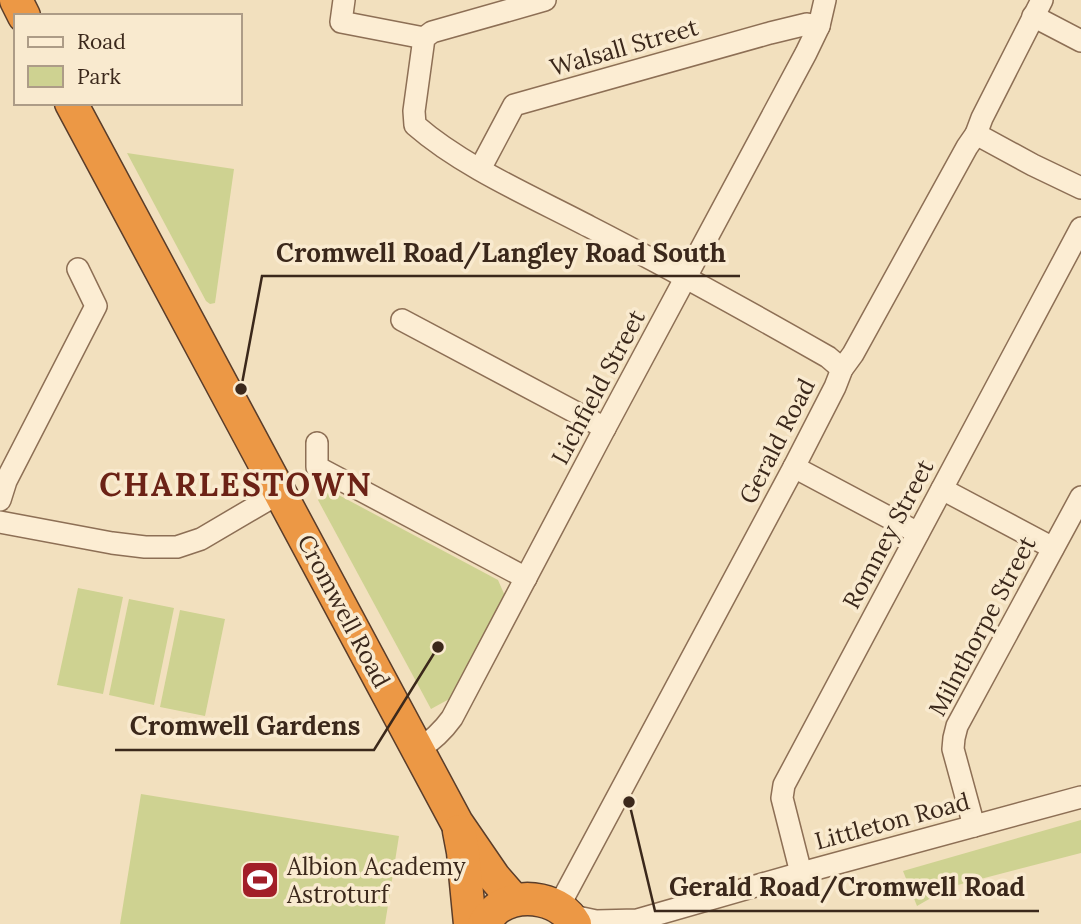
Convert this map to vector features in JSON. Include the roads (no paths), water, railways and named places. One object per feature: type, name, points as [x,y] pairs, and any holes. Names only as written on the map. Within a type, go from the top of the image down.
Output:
[{"type":"highway","name":"Cromwell Road","points":[[72,105],[457,823],[494,877],[514,900]]},
{"type":"highway","name":"Cromwell Road","points":[[457,823],[463,852],[470,924]]},
{"type":"highway","points":[[484,924],[497,909],[514,900],[540,899],[567,915]]},
{"type":"street","points":[[344,0],[341,22],[424,38]]},
{"type":"street","points":[[545,0],[432,32],[424,38],[414,111],[415,125],[480,169],[686,277],[828,358],[842,369]]},
{"type":"street","name":"Lichfield Street","points":[[418,750],[442,732],[452,719],[806,53],[819,26],[825,0]]},
{"type":"street","points":[[1038,8],[1081,41]]},
{"type":"street","name":"Gerald Road","points":[[567,915],[842,369],[853,354],[976,134],[1038,8]]},
{"type":"street","name":"Walsall Street","points":[[480,169],[514,104],[770,33],[807,24],[819,26]]},
{"type":"street","points":[[976,134],[1081,188]]},
{"type":"street","name":"Romney Street","points":[[801,873],[782,798],[784,785],[1081,228]]},
{"type":"street","points":[[0,500],[6,481],[96,306],[78,269]]},
{"type":"street","points":[[402,320],[605,428]]},
{"type":"street","points":[[317,443],[317,467],[526,579]]},
{"type":"street","points":[[794,467],[918,534]]},
{"type":"street","points":[[942,489],[1053,548]]},
{"type":"street","points":[[0,522],[112,543],[177,548],[201,539],[281,492]]},
{"type":"street","name":"Milnthorpe Street","points":[[974,826],[953,749],[957,726],[1081,496]]},
{"type":"street","name":"Littleton Road","points":[[567,915],[596,921],[635,922],[801,873],[1081,797]]},
{"type":"place","name":"Cromwell Road/Langley Road South","points":[[241,389]]},
{"type":"place","name":"Cromwell Gardens","points":[[438,647]]},
{"type":"place","name":"Gerald Road/Cromwell Road","points":[[629,802]]},
{"type":"place","name":"Albion Academy Astroturf","points":[[260,880]]},
{"type":"district","name":"CHARLESTOWN","points":[[236,484]]}]
